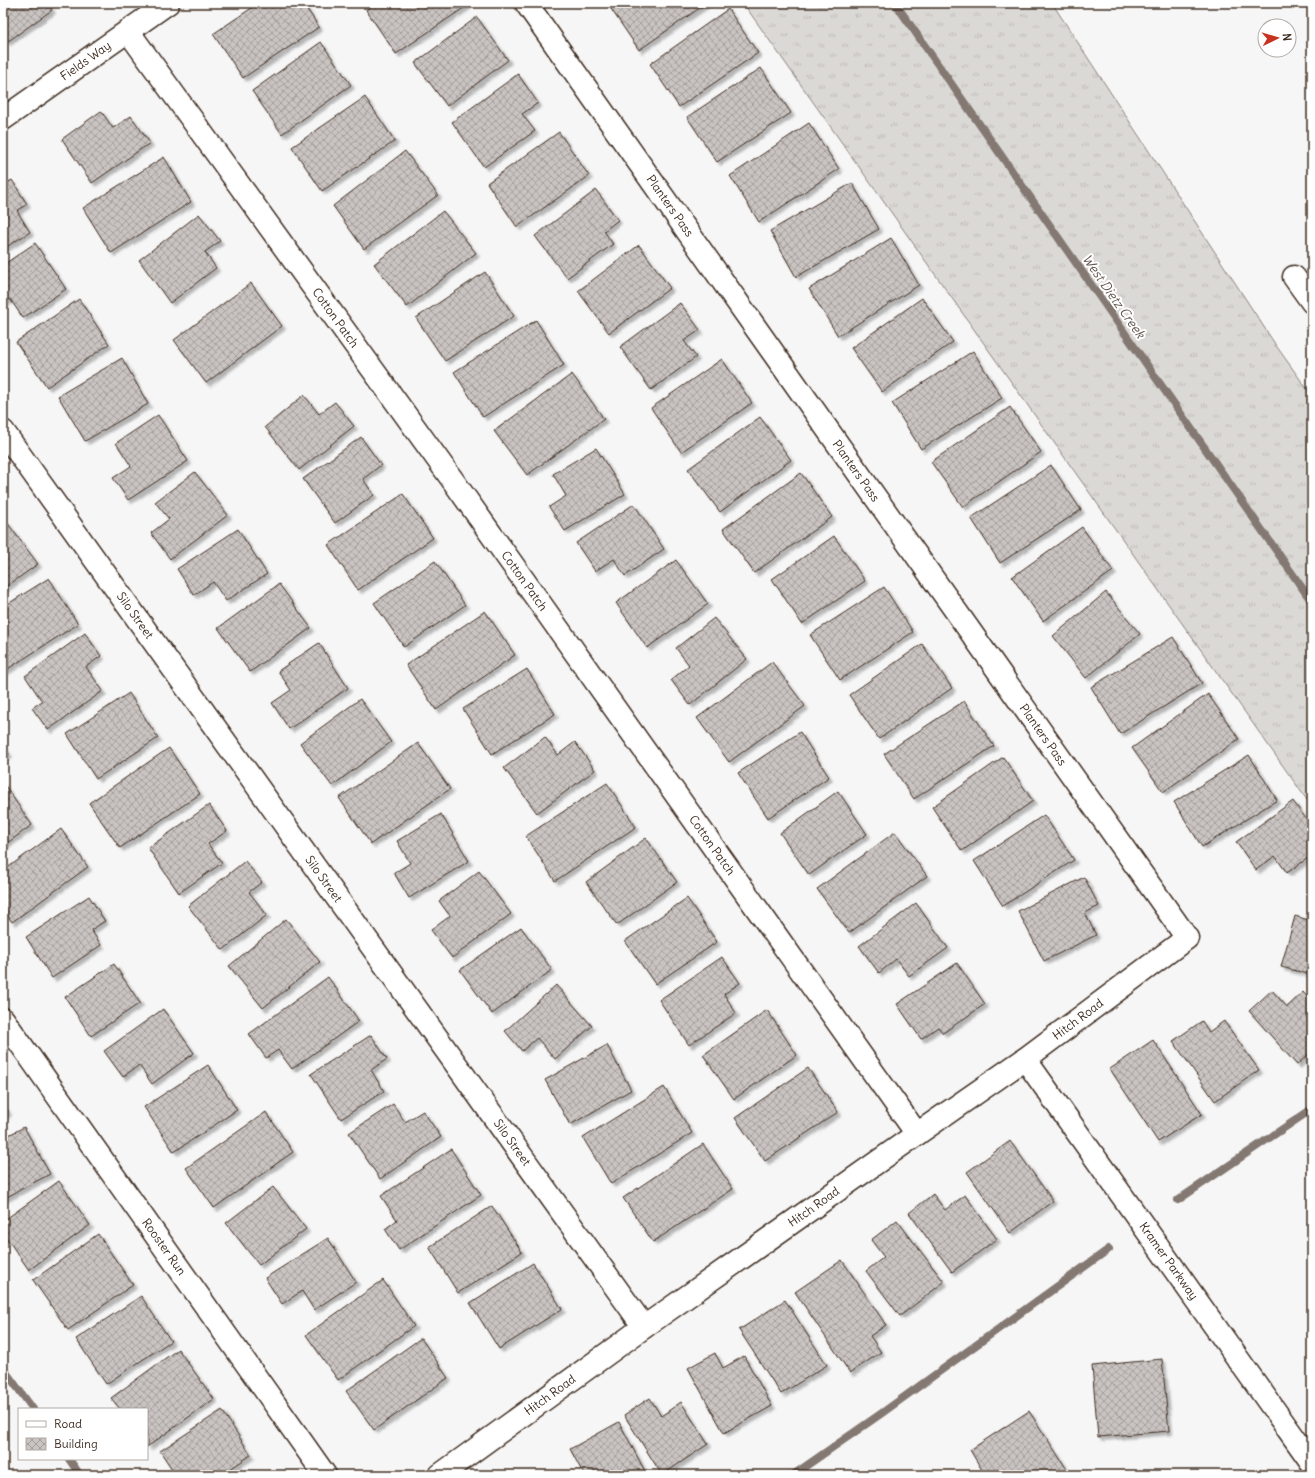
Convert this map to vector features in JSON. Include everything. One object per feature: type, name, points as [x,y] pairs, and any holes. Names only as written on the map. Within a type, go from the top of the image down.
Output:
[{"type":"street","name":"Fields Way","points":[[3,119],[168,3]]},
{"type":"street","name":"Planters Pass","points":[[526,3],[1187,938]]},
{"type":"street","name":"Cotton Patch","points":[[128,31],[454,482],[917,1134]]},
{"type":"street","points":[[1294,276],[1312,302]]},
{"type":"street","name":"Silo Street","points":[[3,431],[644,1327]]},
{"type":"street","name":"Hitch Road","points":[[440,1475],[644,1327],[1025,1059],[1187,938]]},
{"type":"street","name":"Rooster Run","points":[[3,1019],[325,1475]]},
{"type":"street","name":"Kramer Parkway","points":[[1025,1059],[1312,1463]]},
{"type":"green space","points":[[743,3],[1052,3],[1277,347],[1312,396],[1312,807]]},
{"type":"building","points":[[3,3],[47,3],[52,10],[7,42],[3,37]]},
{"type":"building","points":[[259,3],[303,3],[319,27],[243,78],[213,34]]},
{"type":"building","points":[[376,3],[466,3],[468,5],[396,54],[366,10]]},
{"type":"building","points":[[614,3],[707,3],[639,50],[609,6]]},
{"type":"building","points":[[728,9],[758,53],[679,107],[650,64]]},
{"type":"building","points":[[477,17],[508,60],[447,106],[415,63]]},
{"type":"building","points":[[321,42],[351,85],[282,134],[252,91]]},
{"type":"building","points":[[761,68],[791,113],[717,162],[687,117]]},
{"type":"building","points":[[518,74],[538,103],[522,114],[535,131],[484,167],[452,122]]},
{"type":"building","points":[[365,97],[395,141],[322,191],[292,147]]},
{"type":"building","points":[[101,111],[113,128],[131,116],[150,143],[92,183],[62,139]]},
{"type":"building","points":[[809,123],[839,169],[759,222],[730,176]]},
{"type":"building","points":[[559,132],[589,176],[517,227],[487,183]]},
{"type":"building","points":[[405,151],[438,195],[364,249],[333,206]]},
{"type":"building","points":[[164,157],[191,202],[111,253],[83,208]]},
{"type":"building","points":[[12,180],[27,204],[17,211],[30,232],[3,249],[3,185]]},
{"type":"building","points":[[852,183],[879,229],[796,277],[770,231]]},
{"type":"building","points":[[596,190],[618,220],[604,231],[613,244],[567,278],[535,236]]},
{"type":"building","points":[[443,211],[476,253],[407,307],[374,264]]},
{"type":"building","points":[[199,214],[220,241],[205,252],[216,268],[170,303],[139,260]]},
{"type":"building","points":[[891,238],[919,285],[838,336],[809,289]]},
{"type":"building","points":[[35,243],[66,289],[23,318],[10,299],[3,304],[3,265]]},
{"type":"building","points":[[639,245],[670,288],[609,333],[578,291]]},
{"type":"building","points":[[485,272],[514,316],[445,361],[416,318]]},
{"type":"building","points":[[251,283],[282,326],[206,383],[174,340]]},
{"type":"building","points":[[922,298],[953,342],[882,392],[851,348]]},
{"type":"building","points":[[79,299],[109,344],[47,387],[16,342]]},
{"type":"building","points":[[680,303],[700,330],[684,341],[696,357],[651,390],[620,347]]},
{"type":"building","points":[[536,320],[564,365],[483,417],[454,372]]},
{"type":"building","points":[[973,351],[1002,398],[921,449],[892,403]]},
{"type":"building","points":[[122,358],[148,404],[85,441],[58,396]]},
{"type":"building","points":[[722,359],[752,403],[681,452],[651,408]]},
{"type":"building","points":[[572,374],[604,419],[527,475],[494,431]]},
{"type":"building","points":[[304,395],[319,414],[335,402],[354,426],[299,470],[265,427]]},
{"type":"building","points":[[1010,407],[1041,452],[963,507],[931,462]]},
{"type":"building","points":[[158,415],[188,461],[128,500],[113,478],[131,466],[116,443]]},
{"type":"building","points":[[760,417],[791,460],[720,512],[688,469]]},
{"type":"building","points":[[361,437],[381,465],[363,479],[374,495],[335,523],[303,479]]},
{"type":"building","points":[[596,448],[625,494],[565,531],[549,507],[566,496],[553,474]]},
{"type":"building","points":[[1051,465],[1081,510],[1000,563],[971,518]]},
{"type":"building","points":[[195,472],[228,515],[170,559],[151,533],[169,519],[155,502]]},
{"type":"building","points":[[801,473],[832,517],[754,573],[723,529]]},
{"type":"building","points":[[403,494],[433,538],[358,590],[328,545]]},
{"type":"building","points":[[634,504],[664,549],[625,576],[614,559],[595,571],[576,543]]},
{"type":"building","points":[[6,521],[38,564],[3,589],[3,523]]},
{"type":"building","points":[[1082,527],[1113,571],[1043,621],[1012,577]]},
{"type":"building","points":[[238,529],[267,574],[226,601],[213,582],[194,595],[177,569]]},
{"type":"building","points":[[834,536],[865,581],[802,624],[772,579]]},
{"type":"building","points":[[676,560],[708,604],[647,648],[616,603]]},
{"type":"building","points":[[435,561],[465,605],[404,647],[374,603]]},
{"type":"building","points":[[49,578],[78,624],[3,672],[3,607]]},
{"type":"building","points":[[279,584],[311,628],[250,672],[218,628]]},
{"type":"building","points":[[884,587],[913,632],[840,680],[810,635]]},
{"type":"building","points":[[1106,592],[1140,634],[1086,678],[1053,636]]},
{"type":"building","points":[[485,611],[515,655],[436,710],[406,665]]},
{"type":"building","points":[[714,618],[747,659],[690,705],[671,680],[689,665],[676,648]]},
{"type":"building","points":[[85,633],[101,656],[86,667],[103,691],[48,730],[32,708],[42,701],[25,676]]},
{"type":"building","points":[[1173,637],[1202,683],[1120,734],[1091,687]]},
{"type":"building","points":[[319,643],[348,688],[289,729],[272,703],[291,690],[278,671]]},
{"type":"building","points":[[922,644],[952,688],[879,739],[849,695]]},
{"type":"building","points":[[772,662],[805,706],[729,762],[697,718]]},
{"type":"building","points":[[527,669],[555,714],[492,754],[463,709]]},
{"type":"building","points":[[129,693],[158,738],[96,779],[67,734]]},
{"type":"building","points":[[1208,694],[1239,739],[1163,792],[1132,748]]},
{"type":"building","points":[[360,699],[391,742],[332,786],[300,743]]},
{"type":"building","points":[[964,701],[994,746],[914,799],[884,754]]},
{"type":"building","points":[[800,732],[829,777],[768,818],[738,773]]},
{"type":"building","points":[[545,737],[558,755],[575,742],[595,770],[537,813],[504,768]]},
{"type":"building","points":[[418,743],[450,789],[371,844],[339,798]]},
{"type":"building","points":[[3,746],[9,754],[3,758]]},
{"type":"building","points":[[169,748],[200,794],[120,848],[89,803]]},
{"type":"building","points":[[1249,755],[1277,800],[1202,847],[1174,802]]},
{"type":"building","points":[[1003,757],[1033,801],[962,851],[932,807]]},
{"type":"building","points":[[3,783],[32,825],[3,846]]},
{"type":"building","points":[[607,783],[636,827],[555,881],[526,836]]},
{"type":"building","points":[[838,791],[867,834],[809,875],[780,833]]},
{"type":"building","points":[[1293,801],[1312,827],[1312,855],[1287,873],[1275,856],[1256,870],[1236,842]]},
{"type":"building","points":[[209,805],[227,831],[208,844],[222,863],[179,893],[148,848]]},
{"type":"building","points":[[441,814],[469,861],[409,898],[394,873],[410,863],[397,841]]},
{"type":"building","points":[[1044,815],[1074,860],[1003,906],[974,861]]},
{"type":"building","points":[[61,829],[88,867],[12,922],[3,909],[3,871]]},
{"type":"building","points":[[895,832],[927,876],[849,933],[817,889]]},
{"type":"building","points":[[646,838],[677,882],[617,925],[586,882]]},
{"type":"building","points":[[245,861],[262,882],[249,892],[267,915],[223,950],[188,906]]},
{"type":"building","points":[[479,871],[511,914],[452,958],[431,930],[450,916],[439,901]]},
{"type":"building","points":[[1084,877],[1099,906],[1085,913],[1096,935],[1044,961],[1018,911]]},
{"type":"building","points":[[89,896],[105,921],[91,930],[101,945],[52,978],[26,937]]},
{"type":"building","points":[[687,898],[717,942],[655,984],[625,941]]},
{"type":"building","points":[[916,903],[948,948],[909,976],[896,959],[879,973],[859,946]]},
{"type":"building","points":[[1295,916],[1312,921],[1312,975],[1281,967]]},
{"type":"building","points":[[286,919],[320,962],[263,1008],[229,966]]},
{"type":"building","points":[[521,927],[552,970],[492,1014],[460,970]]},
{"type":"building","points":[[722,957],[740,983],[724,994],[736,1013],[689,1045],[659,1000]]},
{"type":"building","points":[[957,963],[985,1004],[943,1033],[938,1027],[921,1039],[897,1004]]},
{"type":"building","points":[[114,964],[140,1003],[91,1036],[65,997]]},
{"type":"building","points":[[328,977],[359,1021],[292,1069],[278,1050],[266,1058],[249,1034]]},
{"type":"building","points":[[556,985],[592,1026],[555,1059],[537,1038],[522,1051],[505,1031]]},
{"type":"building","points":[[1272,990],[1287,1007],[1303,992],[1312,1002],[1312,1051],[1297,1065],[1249,1011]]},
{"type":"building","points":[[163,1009],[194,1053],[152,1084],[139,1065],[123,1077],[104,1051]]},
{"type":"building","points":[[767,1010],[797,1055],[734,1099],[703,1055]]},
{"type":"building","points":[[1202,1021],[1209,1032],[1224,1021],[1259,1070],[1215,1101],[1173,1041]]},
{"type":"building","points":[[371,1035],[387,1059],[371,1070],[384,1091],[341,1119],[311,1074]]},
{"type":"building","points":[[1153,1040],[1202,1114],[1158,1142],[1110,1069]]},
{"type":"building","points":[[607,1045],[631,1090],[570,1125],[545,1080]]},
{"type":"building","points":[[208,1065],[237,1110],[174,1152],[144,1107]]},
{"type":"building","points":[[808,1068],[838,1112],[765,1161],[735,1118]]},
{"type":"building","points":[[664,1087],[692,1133],[611,1184],[583,1138]]},
{"type":"building","points":[[3,1104],[8,1112],[3,1116]]},
{"type":"building","points":[[393,1104],[405,1122],[423,1111],[441,1137],[380,1179],[349,1133]]},
{"type":"building","points":[[266,1112],[293,1152],[214,1208],[186,1168]]},
{"type":"building","points":[[24,1127],[50,1174],[3,1199],[3,1138]]},
{"type":"building","points":[[1010,1141],[1053,1201],[1010,1233],[967,1172]]},
{"type":"building","points":[[703,1144],[733,1189],[653,1242],[623,1198]]},
{"type":"building","points":[[451,1149],[481,1195],[399,1250],[385,1229],[397,1220],[381,1196]]},
{"type":"building","points":[[59,1181],[90,1225],[29,1270],[3,1233],[3,1221]]},
{"type":"building","points":[[273,1187],[306,1229],[259,1265],[226,1223]]},
{"type":"building","points":[[933,1194],[945,1210],[965,1195],[997,1239],[952,1272],[909,1213]]},
{"type":"building","points":[[492,1206],[522,1252],[458,1293],[429,1247]]},
{"type":"building","points":[[897,1220],[944,1282],[900,1316],[866,1271],[884,1257],[871,1240]]},
{"type":"building","points":[[98,1234],[133,1285],[68,1330],[33,1280]]},
{"type":"building","points":[[328,1238],[356,1282],[314,1310],[302,1291],[282,1304],[265,1278]]},
{"type":"building","points":[[842,1260],[886,1325],[870,1336],[881,1352],[850,1373],[795,1292]]},
{"type":"building","points":[[533,1263],[562,1309],[499,1349],[470,1303]]},
{"type":"building","points":[[383,1280],[414,1326],[338,1380],[306,1335]]},
{"type":"building","points":[[141,1296],[171,1341],[106,1384],[76,1339]]},
{"type":"building","points":[[785,1300],[827,1365],[781,1394],[739,1330]]},
{"type":"building","points":[[421,1338],[448,1378],[374,1430],[346,1391]]},
{"type":"building","points":[[178,1349],[214,1399],[148,1446],[148,1408],[119,1408],[111,1398]]},
{"type":"building","points":[[715,1353],[723,1368],[744,1356],[772,1406],[724,1433],[688,1368]]},
{"type":"building","points":[[1162,1359],[1169,1431],[1098,1437],[1092,1366]]},
{"type":"building","points":[[650,1398],[661,1416],[681,1402],[708,1444],[662,1475],[624,1415]]},
{"type":"building","points":[[222,1410],[251,1455],[221,1475],[176,1475],[160,1451]]},
{"type":"building","points":[[1029,1411],[1070,1474],[985,1475],[970,1450]]},
{"type":"building","points":[[619,1422],[647,1475],[584,1475],[570,1449]]},
{"type":"waterway","name":"West Dietz Creek","points":[[895,3],[1312,602]]},
{"type":"waterway","points":[[1178,1200],[1312,1109]]},
{"type":"waterway","points":[[793,1475],[882,1413],[1109,1249]]},
{"type":"waterway","points":[[3,1368],[32,1408]]},
{"type":"waterway","points":[[70,1460],[80,1475]]}]
